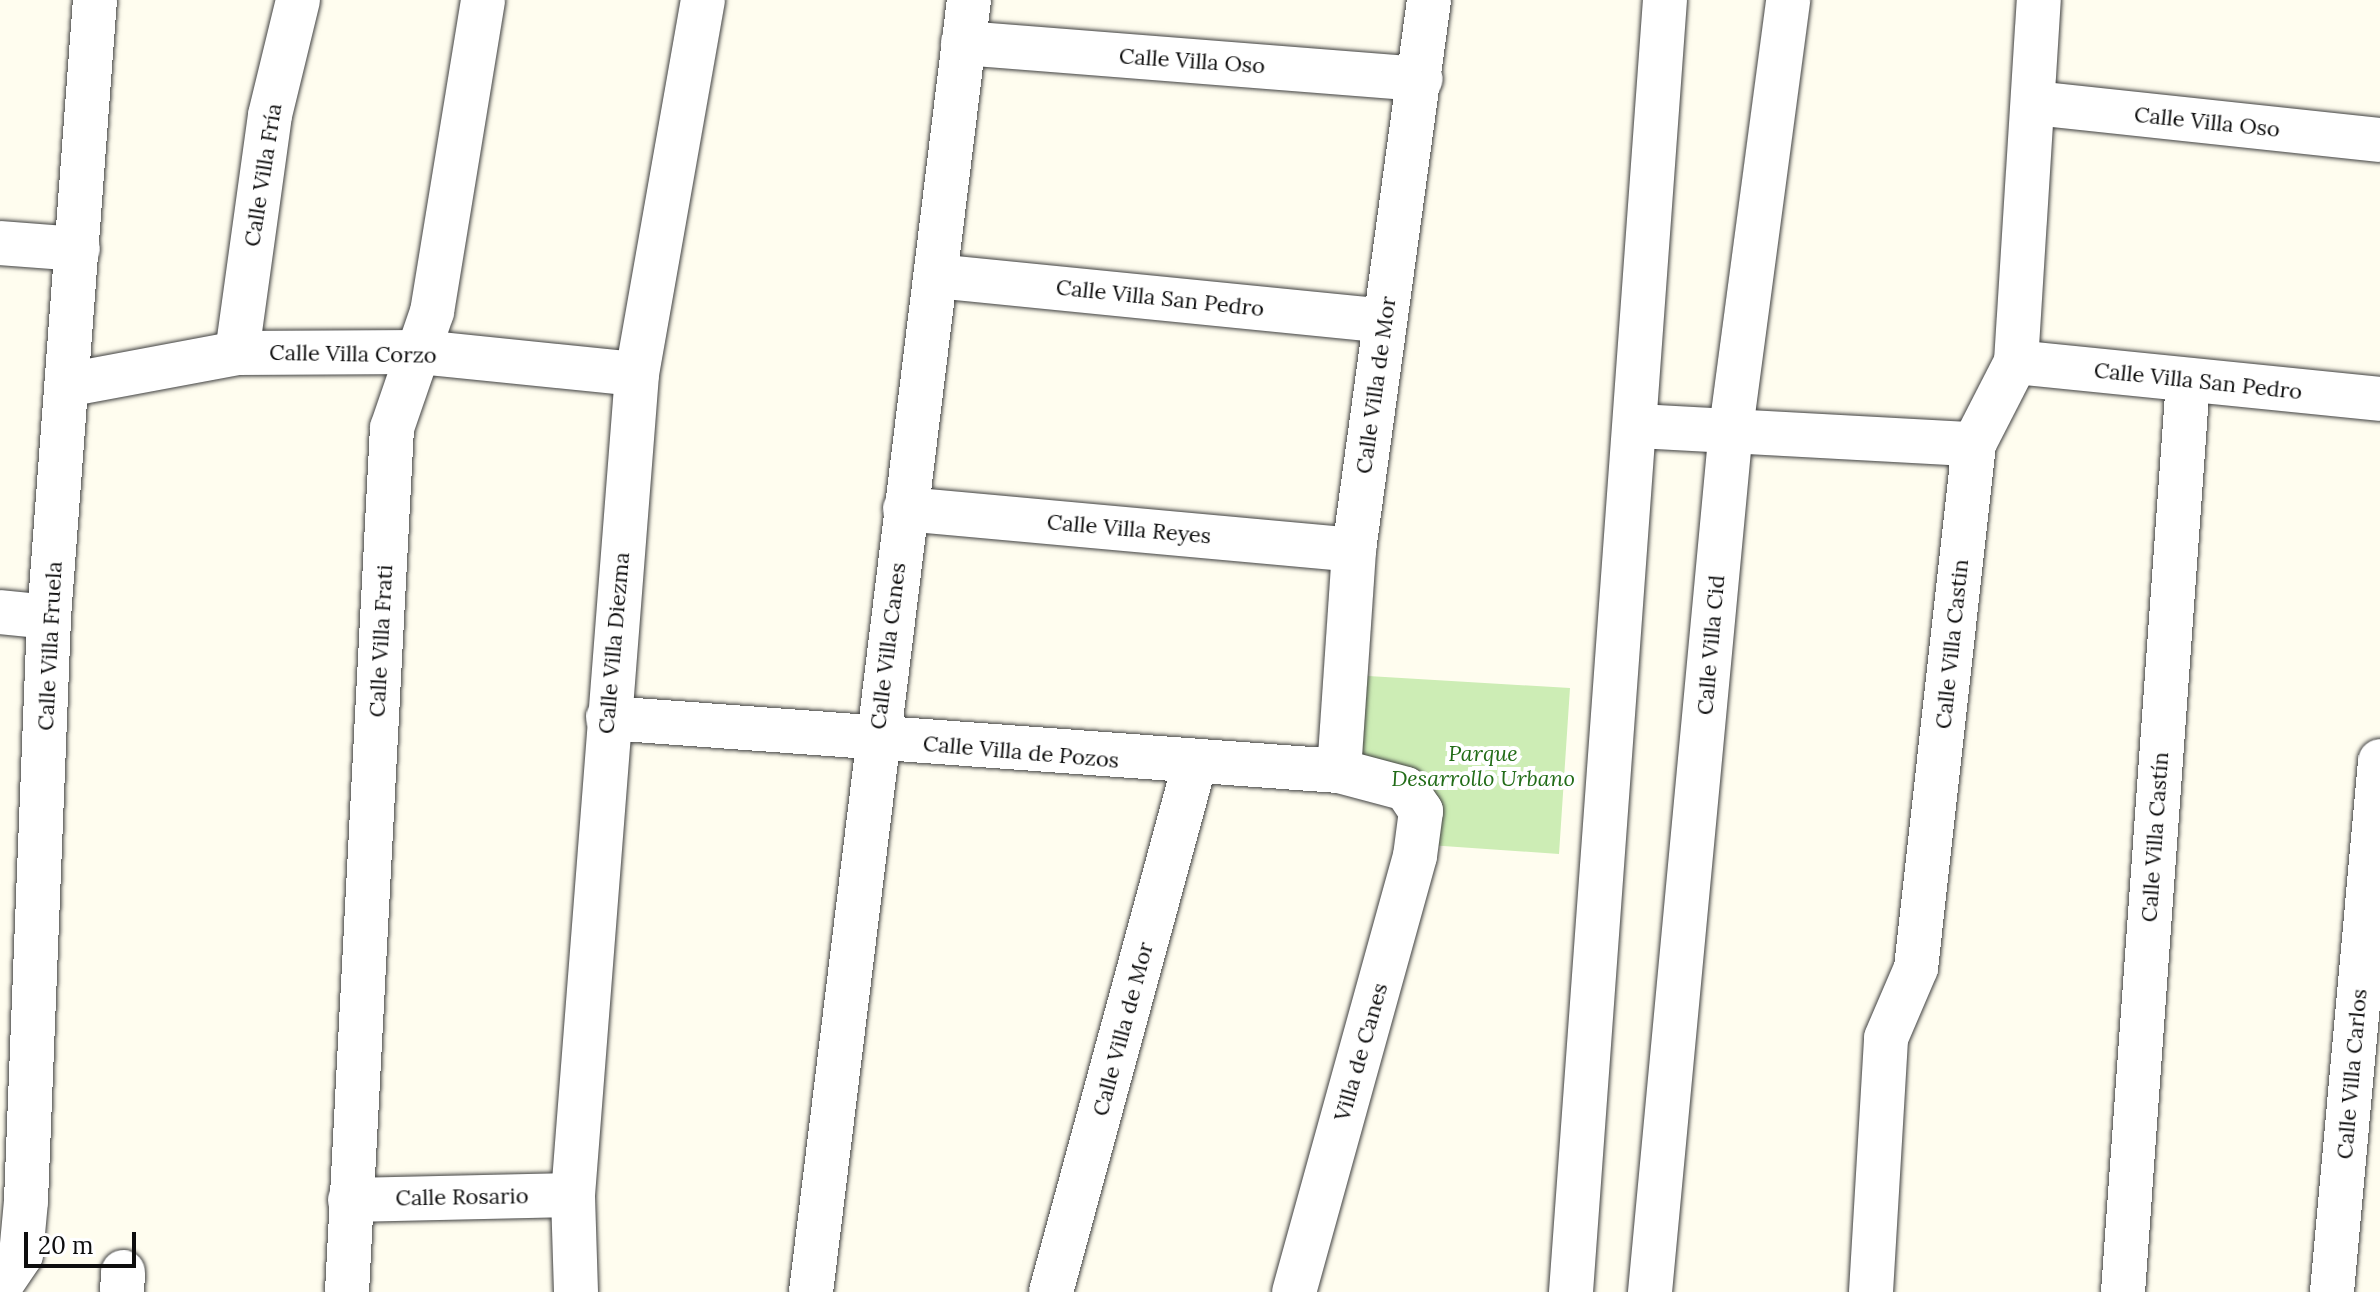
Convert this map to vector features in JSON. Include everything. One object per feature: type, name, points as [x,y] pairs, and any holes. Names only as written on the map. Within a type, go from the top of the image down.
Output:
[{"type":"street","name":"Calle Villa Fruela","points":[[0,1286],[21,1255],[13,1200],[49,617],[72,384],[95,0]]},
{"type":"street","name":"Calle Villa Fría","points":[[237,353],[270,115],[298,0]]},
{"type":"street","name":"Calle Villa Frati","points":[[347,1292],[392,428],[420,352],[483,0]]},
{"type":"street","name":"Calle Villa Diezma","points":[[576,1292],[573,1195],[637,374],[703,0]]},
{"type":"street","name":"Calle Villa Canes","points":[[811,1292],[969,0]]},
{"type":"street","name":"Calle Villa de Mor","points":[[1339,771],[1354,550],[1384,321],[1421,79],[1429,0]]},
{"type":"street","points":[[1571,1292],[1637,426],[1665,0]]},
{"type":"street","name":"Calle Villa Cid","points":[[1650,1292],[1731,429],[1788,0]]},
{"type":"street","name":"Calle Villa Castin","points":[[1871,1292],[1886,1038],[1916,968],[1974,444],[2016,362],[2039,0]]},
{"type":"street","name":"Calle Villa Oso","points":[[963,43],[1421,79]]},
{"type":"street","name":"Calle Villa Oso","points":[[2034,103],[2380,140]]},
{"type":"street","points":[[0,243],[78,249]]},
{"type":"street","name":"Calle Villa San Pedro","points":[[936,276],[1384,321]]},
{"type":"street","name":"Calle Villa Corzo","points":[[72,384],[237,353],[420,352],[637,374]]},
{"type":"street","name":"Calle Villa San Pedro","points":[[2016,362],[2380,399]]},
{"type":"street","name":"Calle Villa Castín","points":[[2123,1292],[2188,381]]},
{"type":"street","points":[[1637,426],[1974,444]]},
{"type":"street","name":"Calle Villa Reyes","points":[[905,509],[1354,550]]},
{"type":"street","points":[[0,612],[49,617]]},
{"type":"street","name":"Calle Villa de Pozos","points":[[608,718],[1194,766],[1339,771],[1406,789],[1421,811]]},
{"type":"street","name":"Calle Villa Carlos","points":[[2332,1292],[2380,761]]},
{"type":"street","name":"Calle Villa de Mor","points":[[1051,1292],[1194,766]]},
{"type":"street","name":"Villa de Canes","points":[[1294,1292],[1415,856],[1421,811]]},
{"type":"street","name":"Calle Rosario","points":[[350,1200],[573,1195]]},
{"type":"green space","name":"Parque Desarrollo Urbano","points":[[1335,674],[1570,688],[1559,854],[1400,843],[1410,801],[1319,789]]}]
